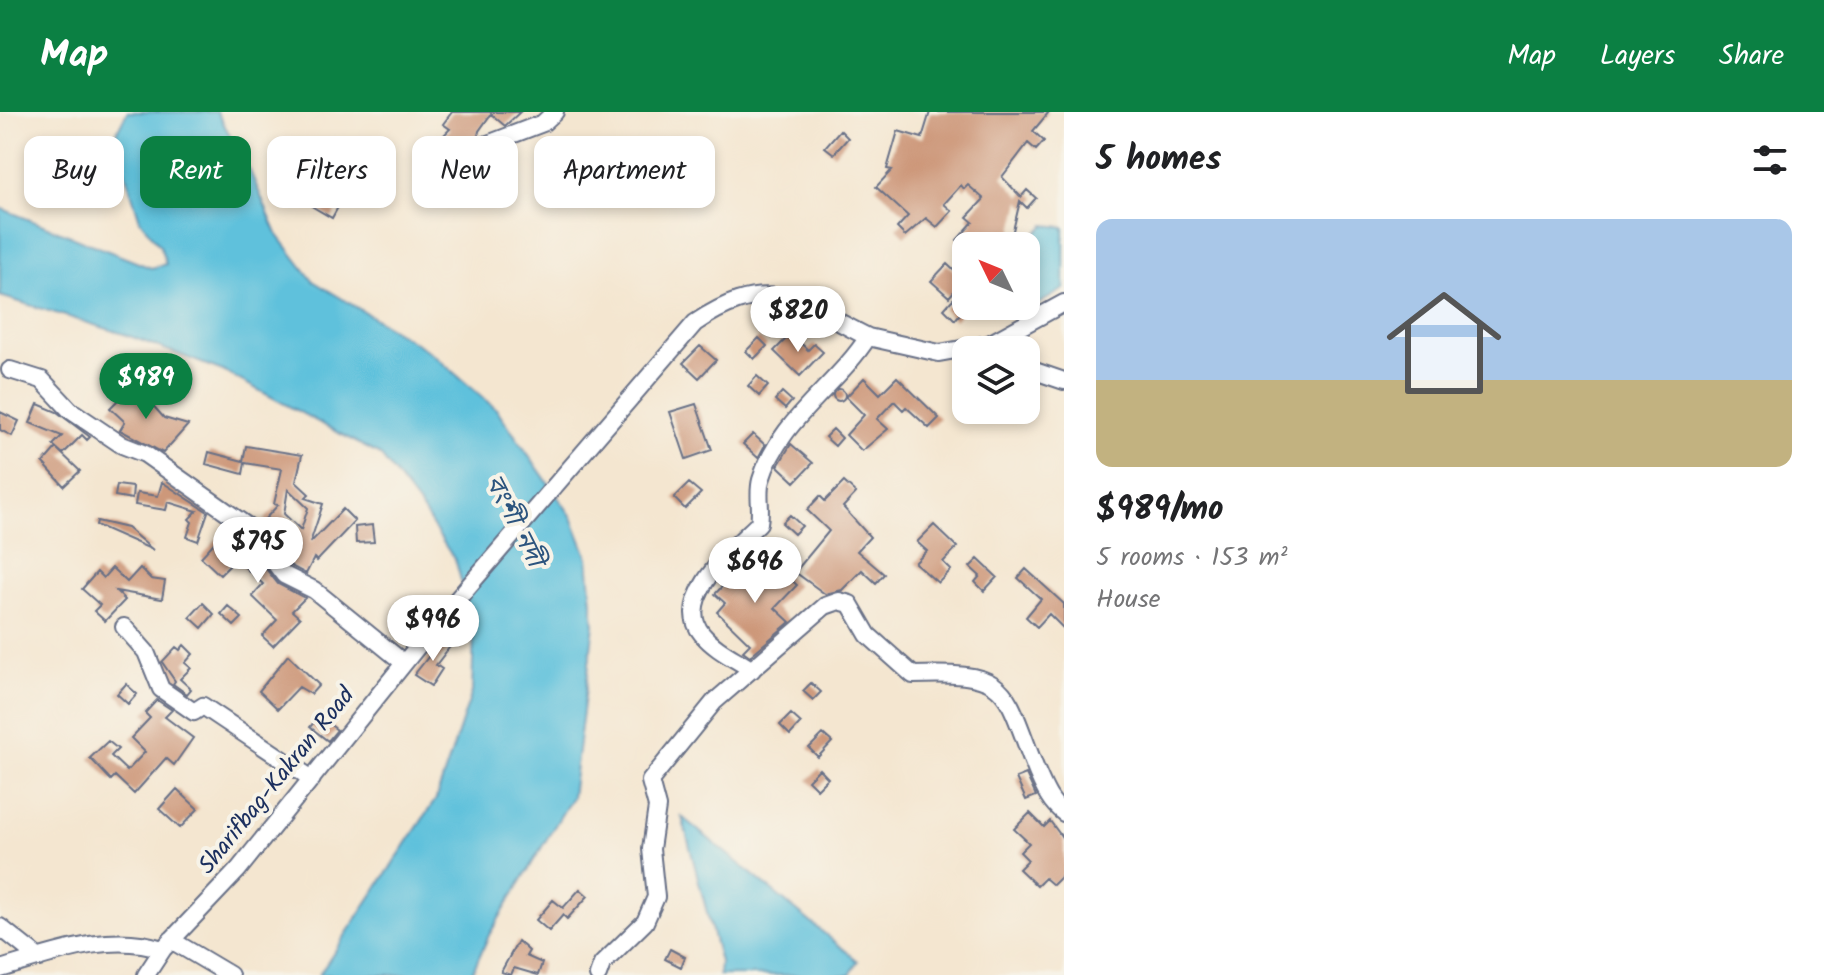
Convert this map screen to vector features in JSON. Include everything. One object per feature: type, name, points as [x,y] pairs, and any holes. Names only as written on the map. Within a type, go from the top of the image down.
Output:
[{"type":"street","points":[[509,136],[543,123],[555,112]]},
{"type":"street","name":"Sharifbag-Kakran Road","points":[[146,975],[167,944],[238,870],[430,631],[695,323],[723,304],[754,294],[790,298],[868,337],[939,353],[952,352]]},
{"type":"street","name":"Sharifbag-Kakran Road","points":[[1010,336],[1064,303]]},
{"type":"street","points":[[752,670],[700,632],[694,612],[701,585],[759,523],[758,495],[770,459],[809,403],[854,359],[868,337]]},
{"type":"street","points":[[10,370],[42,380],[70,410],[122,445],[145,454],[247,526],[284,575],[314,590],[404,663]]},
{"type":"street","points":[[1040,373],[1064,381]]},
{"type":"street","points":[[598,975],[602,964],[645,922],[656,897],[651,849],[657,807],[650,781],[714,702],[825,606],[839,601],[850,604],[868,635],[913,675],[953,673],[977,676],[996,684],[1008,698],[1045,790],[1054,806],[1064,813]]},
{"type":"street","points":[[124,627],[146,652],[161,689],[194,712],[203,706],[312,779]]},
{"type":"street","points":[[0,927],[39,958]]},
{"type":"street","points":[[0,969],[77,947],[119,941],[167,944],[230,975]]},
{"type":"water","name":"বংশী নদী","points":[[127,112],[217,112],[230,136],[140,136],[140,208],[251,208],[251,173],[277,234],[313,281],[430,352],[497,410],[572,517],[588,558],[594,625],[572,797],[489,935],[471,975],[319,975],[436,799],[472,692],[474,629],[456,562],[419,505],[380,455],[223,371],[124,334],[0,296],[0,208],[151,268],[166,264],[160,246],[140,220],[124,169],[124,136],[115,136]]},
{"type":"water","points":[[1045,225],[1064,227],[1064,289],[1040,303],[1040,232]]},
{"type":"water","points":[[682,817],[858,961],[850,975],[719,975],[720,962]]},
{"type":"building","points":[[452,112],[520,112],[505,126],[491,114],[478,136],[445,136],[450,129],[443,124]]},
{"type":"building","points":[[930,112],[1049,112],[1033,131],[1044,141],[1036,150],[1028,143],[1002,177],[1021,197],[1027,190],[1036,198],[1027,208],[1020,201],[1013,232],[964,232],[973,222],[967,217],[984,199],[968,185],[964,189],[961,185],[944,204],[952,211],[937,227],[926,218],[905,236],[897,228],[908,216],[876,187],[892,170],[887,169],[898,131],[922,138]]},
{"type":"building","points":[[840,130],[848,138],[834,154],[825,147]]},
{"type":"building","points":[[315,208],[337,208],[332,218]]},
{"type":"building","points":[[947,264],[952,269],[952,294],[949,297],[931,281]]},
{"type":"building","points":[[952,300],[952,317],[944,309]]},
{"type":"building","points":[[791,334],[808,350],[814,344],[823,352],[800,376],[774,351]]},
{"type":"building","points":[[759,338],[767,346],[754,359],[746,351]]},
{"type":"building","points":[[700,346],[716,360],[699,378],[683,363]]},
{"type":"building","points":[[757,376],[768,386],[759,396],[748,386]]},
{"type":"building","points":[[897,377],[939,418],[929,428],[906,407],[903,410],[894,401],[877,419],[888,429],[862,451],[846,435],[864,415],[846,397],[864,378],[880,394]]},
{"type":"building","points":[[134,384],[164,418],[188,425],[163,453],[120,430],[125,422],[110,408]]},
{"type":"building","points":[[839,389],[845,395],[839,401],[833,395]]},
{"type":"building","points":[[782,392],[792,401],[785,409],[775,400]]},
{"type":"building","points":[[38,404],[57,412],[90,437],[87,440],[82,435],[63,454],[53,445],[62,436],[30,423]]},
{"type":"building","points":[[696,404],[712,450],[686,459],[670,412]]},
{"type":"building","points":[[0,412],[19,421],[12,436],[0,430]]},
{"type":"building","points":[[833,429],[842,438],[835,446],[825,437]]},
{"type":"building","points":[[753,434],[765,445],[758,458],[743,444]]},
{"type":"building","points":[[791,444],[813,463],[795,482],[778,466]]},
{"type":"building","points":[[246,446],[302,455],[296,482],[309,494],[305,498],[323,504],[310,543],[343,509],[355,521],[317,561],[314,558],[306,574],[291,566],[277,547],[284,539],[264,520],[278,505],[274,504],[282,469],[245,463],[243,474],[206,464],[209,452],[243,461]],"holes":[[[288,489],[308,508],[301,530],[284,514]]]},
{"type":"building","points":[[56,448],[80,471],[64,486],[43,463]]},
{"type":"building","points":[[162,482],[208,512],[198,541],[187,537],[192,522],[189,519],[197,511],[168,502],[166,510],[135,505],[137,493],[158,496]]},
{"type":"building","points":[[844,482],[856,493],[843,507],[870,537],[857,551],[884,574],[876,583],[862,570],[842,590],[825,594],[795,572],[829,531],[807,510],[820,496],[825,501]]},
{"type":"building","points":[[689,483],[701,493],[685,509],[674,498]]},
{"type":"building","points":[[117,485],[133,487],[132,499],[115,496]]},
{"type":"building","points":[[790,515],[802,526],[794,534],[782,523]]},
{"type":"building","points":[[97,521],[127,528],[153,550],[96,525]]},
{"type":"building","points":[[372,525],[374,542],[356,543],[355,527]]},
{"type":"building","points":[[934,525],[957,547],[943,562],[951,570],[938,583],[915,563],[927,551],[917,542]]},
{"type":"building","points":[[224,532],[255,555],[278,584],[305,598],[292,611],[300,618],[273,646],[262,636],[277,620],[252,596],[263,584],[236,559],[220,575],[201,557]]},
{"type":"building","points":[[978,559],[997,577],[984,591],[975,582],[980,576],[970,567]]},
{"type":"building","points":[[735,562],[756,582],[775,565],[797,585],[775,608],[790,622],[750,656],[743,651],[750,644],[717,612],[725,603],[715,594],[732,576],[727,571]]},
{"type":"building","points":[[112,568],[127,582],[140,568],[151,579],[165,581],[162,599],[116,591],[125,600],[105,621],[94,611],[100,605],[82,589],[97,572],[103,578]]},
{"type":"building","points":[[1026,569],[1064,604],[1064,629],[1049,614],[1037,627],[1026,617],[1041,599],[1018,578]]},
{"type":"building","points":[[203,603],[214,614],[202,628],[190,617]]},
{"type":"building","points":[[228,606],[242,618],[234,626],[221,614]]},
{"type":"building","points":[[444,637],[452,644],[436,665],[442,669],[431,686],[414,675]]},
{"type":"building","points":[[184,645],[193,654],[185,663],[191,668],[180,679],[191,689],[187,694],[173,684],[175,681],[162,662],[176,647],[180,650]]},
{"type":"building","points":[[288,655],[319,685],[311,694],[299,687],[278,709],[259,691]]},
{"type":"building","points":[[811,683],[821,692],[813,700],[803,691]]},
{"type":"building","points":[[126,684],[137,694],[128,704],[117,694]]},
{"type":"building","points":[[157,700],[172,710],[165,717],[193,738],[174,765],[166,758],[134,794],[115,776],[111,780],[90,758],[108,741],[118,749],[111,756],[127,771],[145,752],[131,738],[150,718],[145,713]]},
{"type":"building","points":[[791,714],[801,723],[790,735],[780,725]]},
{"type":"building","points":[[319,716],[337,730],[328,741],[310,727]]},
{"type":"building","points":[[823,734],[832,742],[818,757],[809,748]]},
{"type":"building","points":[[819,769],[828,778],[817,789],[808,780]]},
{"type":"building","points":[[1026,774],[1036,796],[1026,800],[1016,778]]},
{"type":"building","points":[[177,789],[198,809],[180,828],[159,809]]},
{"type":"building","points":[[1030,813],[1044,827],[1050,821],[1064,840],[1064,874],[1053,885],[1045,878],[1037,886],[1019,869],[1028,860],[1020,852],[1029,843],[1014,829]]},
{"type":"building","points":[[580,889],[588,896],[567,919],[563,915],[549,931],[536,920],[553,900],[563,908]]},
{"type":"building","points":[[518,941],[529,951],[526,956],[542,963],[538,975],[514,968],[511,975],[501,972]]},
{"type":"building","points":[[670,949],[685,957],[681,967],[665,959]]}]
